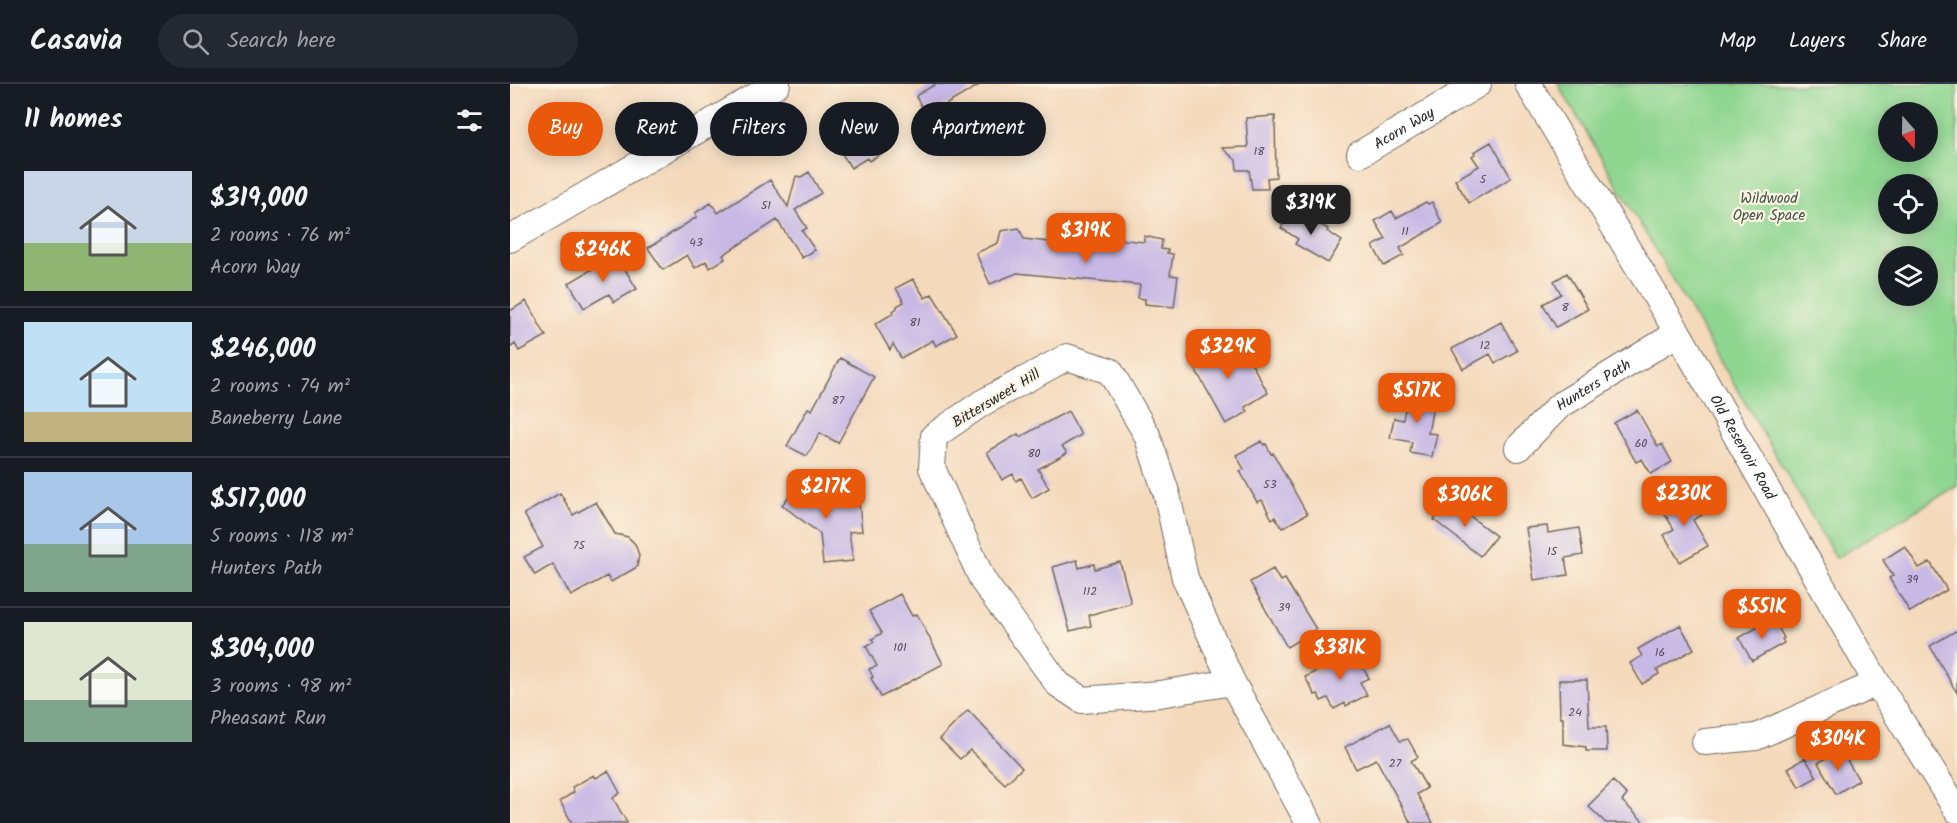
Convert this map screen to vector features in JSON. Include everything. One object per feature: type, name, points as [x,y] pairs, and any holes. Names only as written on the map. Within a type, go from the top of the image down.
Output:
[{"type":"street","points":[[510,239],[777,84]]},
{"type":"street","name":"Acorn Way","points":[[1359,154],[1478,84]]},
{"type":"street","name":"Old Reservoir Road","points":[[1528,84],[1678,333],[1877,683],[1957,810]]},
{"type":"street","name":"Hunters Path","points":[[1518,448],[1559,406],[1678,333]]},
{"type":"street","name":"Bittersweet Hill","points":[[1232,682],[1160,694],[1082,700],[1058,684],[983,581],[932,468],[934,436],[982,403],[1067,357],[1110,371],[1147,435],[1167,495],[1185,578],[1232,682],[1310,823]]},
{"type":"street","points":[[1705,742],[1756,737],[1877,683]]},
{"type":"green space","name":"Wildwood Open Space","points":[[1558,84],[1957,84],[1957,486],[1836,558]]},
{"type":"building","points":[[936,84],[981,84],[951,102],[919,102],[917,95]]},
{"type":"building","points":[[1275,116],[1276,177],[1267,178],[1268,189],[1252,189],[1249,170],[1237,170],[1236,160],[1222,148],[1248,147],[1246,118]]},
{"type":"building","points":[[1491,142],[1511,178],[1469,203],[1455,180],[1479,166],[1472,156],[1474,152]]},
{"type":"building","points":[[843,156],[877,156],[869,161],[867,158],[851,168]]},
{"type":"building","points":[[809,172],[821,193],[795,210],[807,228],[802,231],[815,250],[802,258],[777,220],[723,255],[725,259],[710,268],[706,261],[695,268],[687,255],[663,270],[648,248],[697,217],[695,213],[711,203],[718,213],[770,180],[788,207],[796,176],[801,177]]},
{"type":"building","points":[[1426,202],[1428,204],[1432,202],[1442,223],[1400,248],[1404,255],[1384,266],[1373,246],[1386,239],[1375,221],[1392,211],[1396,218]]},
{"type":"building","points":[[1293,208],[1328,229],[1327,231],[1342,241],[1328,263],[1295,244],[1298,239],[1281,228]]},
{"type":"building","points":[[1019,228],[1024,239],[1049,242],[1049,245],[1103,251],[1108,238],[1144,242],[1144,236],[1162,240],[1161,249],[1173,254],[1170,275],[1178,276],[1174,307],[1145,304],[1145,299],[1138,298],[1140,285],[1017,273],[990,284],[976,253],[998,243],[1001,231]]},
{"type":"building","points":[[616,255],[637,289],[614,302],[609,294],[584,308],[569,283]]},
{"type":"building","points":[[1567,273],[1588,309],[1556,327],[1543,304],[1561,294],[1554,281]]},
{"type":"building","points":[[913,279],[925,298],[932,294],[957,334],[936,346],[933,340],[901,358],[893,344],[890,350],[875,324],[894,313],[897,306],[904,302],[896,288]]},
{"type":"building","points":[[526,301],[546,336],[519,351],[515,344],[510,348],[510,311]]},
{"type":"building","points":[[1501,322],[1517,351],[1495,363],[1490,354],[1463,369],[1452,349]]},
{"type":"building","points":[[1228,338],[1241,363],[1249,359],[1268,393],[1245,407],[1248,412],[1226,424],[1188,356],[1203,348],[1204,351]]},
{"type":"building","points":[[840,358],[874,377],[838,443],[820,433],[807,456],[787,446],[808,408],[812,410]]},
{"type":"building","points":[[1408,391],[1435,396],[1428,433],[1437,434],[1432,457],[1410,453],[1412,442],[1390,438],[1394,418],[1403,420]]},
{"type":"building","points":[[1637,410],[1658,447],[1662,444],[1672,462],[1651,474],[1642,459],[1636,462],[1614,423]]},
{"type":"building","points":[[1068,411],[1081,435],[1062,446],[1067,453],[1038,469],[1049,488],[1032,498],[1021,478],[1016,481],[1013,474],[1002,480],[987,452],[1018,434],[1020,437]]},
{"type":"building","points":[[1262,441],[1271,454],[1273,453],[1307,514],[1282,528],[1275,517],[1272,519],[1262,500],[1257,502],[1240,471],[1244,469],[1236,455]]},
{"type":"building","points":[[805,477],[841,505],[859,503],[862,531],[849,532],[853,561],[823,564],[820,534],[782,505]]},
{"type":"building","points":[[1689,492],[1702,515],[1693,520],[1708,546],[1680,562],[1664,535],[1674,529],[1661,508]]},
{"type":"building","points":[[560,493],[573,515],[596,502],[615,534],[628,537],[635,544],[639,555],[637,567],[611,582],[607,576],[571,596],[553,564],[535,575],[524,557],[543,547],[524,514]]},
{"type":"building","points":[[1450,501],[1496,536],[1480,556],[1434,520]]},
{"type":"building","points":[[1547,526],[1548,533],[1579,528],[1583,555],[1565,558],[1568,575],[1534,580],[1526,528]]},
{"type":"building","points":[[1905,546],[1919,568],[1930,562],[1947,590],[1910,612],[1889,578],[1893,576],[1883,560]]},
{"type":"building","points":[[1077,560],[1079,568],[1094,564],[1095,569],[1120,562],[1131,603],[1089,615],[1091,626],[1070,631],[1053,567]]},
{"type":"building","points":[[1273,569],[1280,581],[1285,579],[1316,629],[1287,647],[1250,582]]},
{"type":"building","points":[[900,594],[912,616],[917,614],[943,664],[881,697],[869,669],[877,666],[866,646],[874,642],[872,639],[882,633],[869,611]]},
{"type":"building","points":[[1770,620],[1771,622],[1774,620],[1784,638],[1782,639],[1784,643],[1752,661],[1739,638]]},
{"type":"building","points":[[1680,625],[1694,649],[1657,670],[1659,674],[1642,684],[1630,663],[1642,656],[1638,649]]},
{"type":"building","points":[[1957,630],[1957,693],[1930,646]]},
{"type":"building","points":[[1353,652],[1369,678],[1360,682],[1367,695],[1346,706],[1345,703],[1334,709],[1328,698],[1321,701],[1318,694],[1315,695],[1305,677]]},
{"type":"building","points":[[1559,680],[1587,680],[1589,727],[1606,727],[1607,751],[1586,751],[1586,747],[1563,744]]},
{"type":"building","points":[[968,710],[1022,768],[1005,784],[970,750],[960,759],[940,739]]},
{"type":"building","points":[[1390,723],[1400,741],[1408,739],[1418,757],[1411,761],[1427,788],[1417,794],[1433,823],[1411,823],[1376,759],[1356,769],[1345,747]]},
{"type":"building","points":[[1840,749],[1859,780],[1836,794],[1818,763]]},
{"type":"building","points":[[1805,758],[1817,777],[1799,787],[1788,768]]},
{"type":"building","points":[[608,771],[620,793],[613,798],[627,823],[572,823],[560,801],[574,792],[572,787],[594,775],[596,778]]},
{"type":"building","points":[[1613,781],[1627,795],[1622,801],[1645,823],[1606,823],[1588,806]]}]
